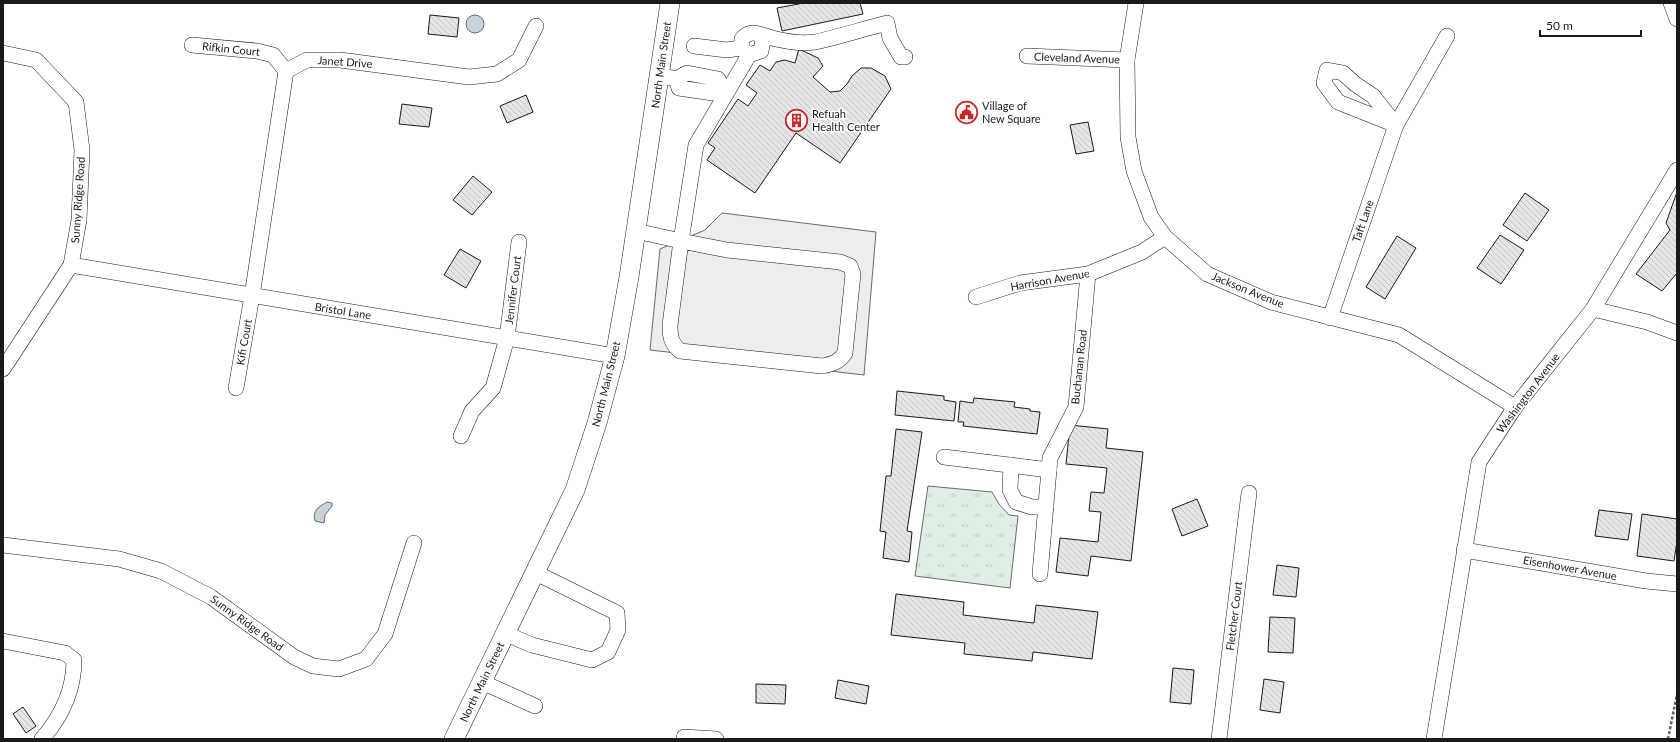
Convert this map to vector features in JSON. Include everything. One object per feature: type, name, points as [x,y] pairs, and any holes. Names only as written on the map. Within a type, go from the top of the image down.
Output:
[{"type":"main road","name":"North Main Street","points":[[454,739],[576,490],[598,423],[615,356],[636,231],[667,77],[670,3]]},
{"type":"street","name":"Jackson Avenue","points":[[1136,3],[1127,60],[1128,137],[1134,171],[1151,217],[1165,237],[1207,274],[1271,302],[1399,335],[1515,407]]},
{"type":"street","points":[[1671,3],[1677,18]]},
{"type":"street","points":[[636,231],[681,241],[727,250],[840,262],[850,266],[853,274],[845,353],[840,360],[834,364],[822,366],[680,351],[673,345],[670,338],[670,325],[681,241],[696,145],[745,51],[742,39],[750,32],[781,40],[813,42],[886,23],[890,38],[901,57],[905,57]]},
{"type":"street","name":"Janet Drive","points":[[286,71],[307,60],[340,60],[469,77],[497,74],[519,60],[536,26]]},
{"type":"street","name":"Taft Lane","points":[[1330,318],[1396,125],[1447,36]]},
{"type":"street","name":"Rifkin Court","points":[[192,45],[257,51],[273,55],[286,71]]},
{"type":"street","points":[[694,46],[745,51]]},
{"type":"street","name":"Sunny Ridge Road","points":[[3,54],[36,60],[76,102],[82,150],[79,220],[71,265],[3,369]]},
{"type":"street","name":"Cleveland Avenue","points":[[1027,56],[1127,60]]},
{"type":"street","points":[[1327,70],[1343,73],[1355,84],[1373,96],[1396,125],[1338,102],[1324,84],[1327,70]]},
{"type":"street","points":[[252,296],[286,71]]},
{"type":"street","points":[[667,77],[679,88],[713,93],[725,88]]},
{"type":"street","name":"Washington Avenue","points":[[1434,739],[1478,462],[1515,407],[1593,309],[1677,170]]},
{"type":"street","name":"Harrison Avenue","points":[[976,297],[1020,283],[1088,274],[1142,252],[1165,237]]},
{"type":"street","name":"Jennifer Court","points":[[461,436],[472,411],[493,388],[507,338],[519,242]]},
{"type":"street","name":"Bristol Lane","points":[[71,265],[615,356]]},
{"type":"street","name":"Buchanan Road","points":[[1040,574],[1050,458],[1076,407],[1088,274]]},
{"type":"street","name":"Kifi Court","points":[[236,388],[252,296]]},
{"type":"street","points":[[1593,309],[1675,329]]},
{"type":"street","points":[[944,457],[1049,470]]},
{"type":"street","points":[[1011,465],[1010,490],[1016,502],[1032,507],[1046,507]]},
{"type":"street","name":"Fletcher Court","points":[[1220,739],[1249,493]]},
{"type":"street","name":"Sunny Ridge Road","points":[[3,545],[119,559],[161,571],[211,596],[294,657],[312,666],[339,669],[366,659],[385,634],[414,543]]},
{"type":"street","name":"Eisenhower Avenue","points":[[1464,550],[1646,581],[1677,584]]},
{"type":"street","points":[[506,634],[532,645],[592,660],[608,652],[618,630],[617,613],[536,573]]},
{"type":"street","points":[[3,641],[65,653],[74,660],[74,672],[68,698],[60,716],[47,738]]},
{"type":"street","points":[[482,682],[535,706]]},
{"type":"street","points":[[684,737],[716,739]]},
{"type":"path","points":[[1668,739],[1677,694]]},
{"type":"green space","points":[[928,486],[992,492],[999,504],[1009,515],[1018,516],[1010,588],[915,576]]},
{"type":"shaded area","points":[[471,15],[479,15],[484,20],[482,31],[479,33],[471,33],[466,28],[466,20]]},
{"type":"shaded area","points":[[722,213],[876,232],[864,375],[650,350],[660,249],[705,230]]},
{"type":"shaded area","points":[[327,502],[332,503],[332,506],[325,515],[324,523],[315,521],[315,511]]},
{"type":"building","points":[[804,3],[860,3],[863,14],[782,31],[777,8]]},
{"type":"building","points":[[430,15],[459,18],[457,37],[428,34]]},
{"type":"building","name":"Refuah Health Center","points":[[799,49],[818,58],[823,66],[813,77],[830,92],[840,91],[852,76],[861,68],[871,68],[885,76],[891,89],[840,163],[796,133],[755,193],[707,160],[715,148],[708,143],[738,99],[748,106],[757,93],[746,85],[760,65],[770,71],[776,62],[785,60],[795,63]]},
{"type":"building","points":[[526,95],[533,112],[507,123],[500,106]]},
{"type":"building","points":[[402,104],[432,108],[429,127],[399,124]]},
{"type":"building","points":[[1088,122],[1094,151],[1076,154],[1070,125]]},
{"type":"building","points":[[473,176],[492,192],[472,215],[453,200]]},
{"type":"building","points":[[1677,192],[1677,273],[1662,291],[1636,274],[1670,230],[1666,223]]},
{"type":"building","points":[[1525,193],[1549,210],[1527,241],[1503,225]]},
{"type":"building","points":[[1500,235],[1524,250],[1501,284],[1477,268]]},
{"type":"building","points":[[1397,236],[1416,248],[1385,299],[1366,287]]},
{"type":"building","points":[[460,249],[481,261],[466,288],[444,275]]},
{"type":"building","points":[[897,391],[944,396],[944,400],[956,402],[954,421],[895,415]]},
{"type":"building","points":[[974,398],[1015,402],[1014,407],[1040,412],[1037,434],[963,426],[964,422],[958,422],[960,401],[973,403]]},
{"type":"building","points":[[1070,425],[1108,429],[1106,448],[1143,452],[1131,561],[1091,556],[1088,576],[1056,572],[1060,538],[1098,542],[1101,512],[1089,511],[1091,492],[1104,493],[1107,468],[1066,464]]},
{"type":"building","points":[[896,429],[922,432],[907,531],[912,532],[909,562],[883,558],[886,532],[880,531],[886,476],[891,476]]},
{"type":"building","points":[[1197,499],[1208,526],[1182,536],[1172,509]]},
{"type":"building","points":[[1599,510],[1632,514],[1628,540],[1595,536]]},
{"type":"building","points":[[1642,514],[1677,519],[1677,541],[1674,561],[1637,556]]},
{"type":"building","points":[[1277,565],[1299,568],[1296,597],[1273,595]]},
{"type":"building","points":[[896,594],[964,602],[963,615],[1034,623],[1036,605],[1098,612],[1092,659],[1033,652],[1032,661],[964,654],[965,643],[891,635]]},
{"type":"building","points":[[1270,617],[1295,618],[1293,653],[1268,652]]},
{"type":"building","points":[[1173,668],[1194,670],[1191,704],[1170,702]]},
{"type":"building","points":[[1264,679],[1284,682],[1280,713],[1260,710]]},
{"type":"building","points":[[838,680],[869,686],[866,704],[835,698]]},
{"type":"building","points":[[756,684],[786,685],[785,704],[756,703]]},
{"type":"building","points":[[23,707],[36,726],[26,733],[13,714]]},
{"type":"place","name":"Village of New Square","points":[[967,112]]},
{"type":"place","name":"Refuah Health Center","points":[[797,120]]}]
